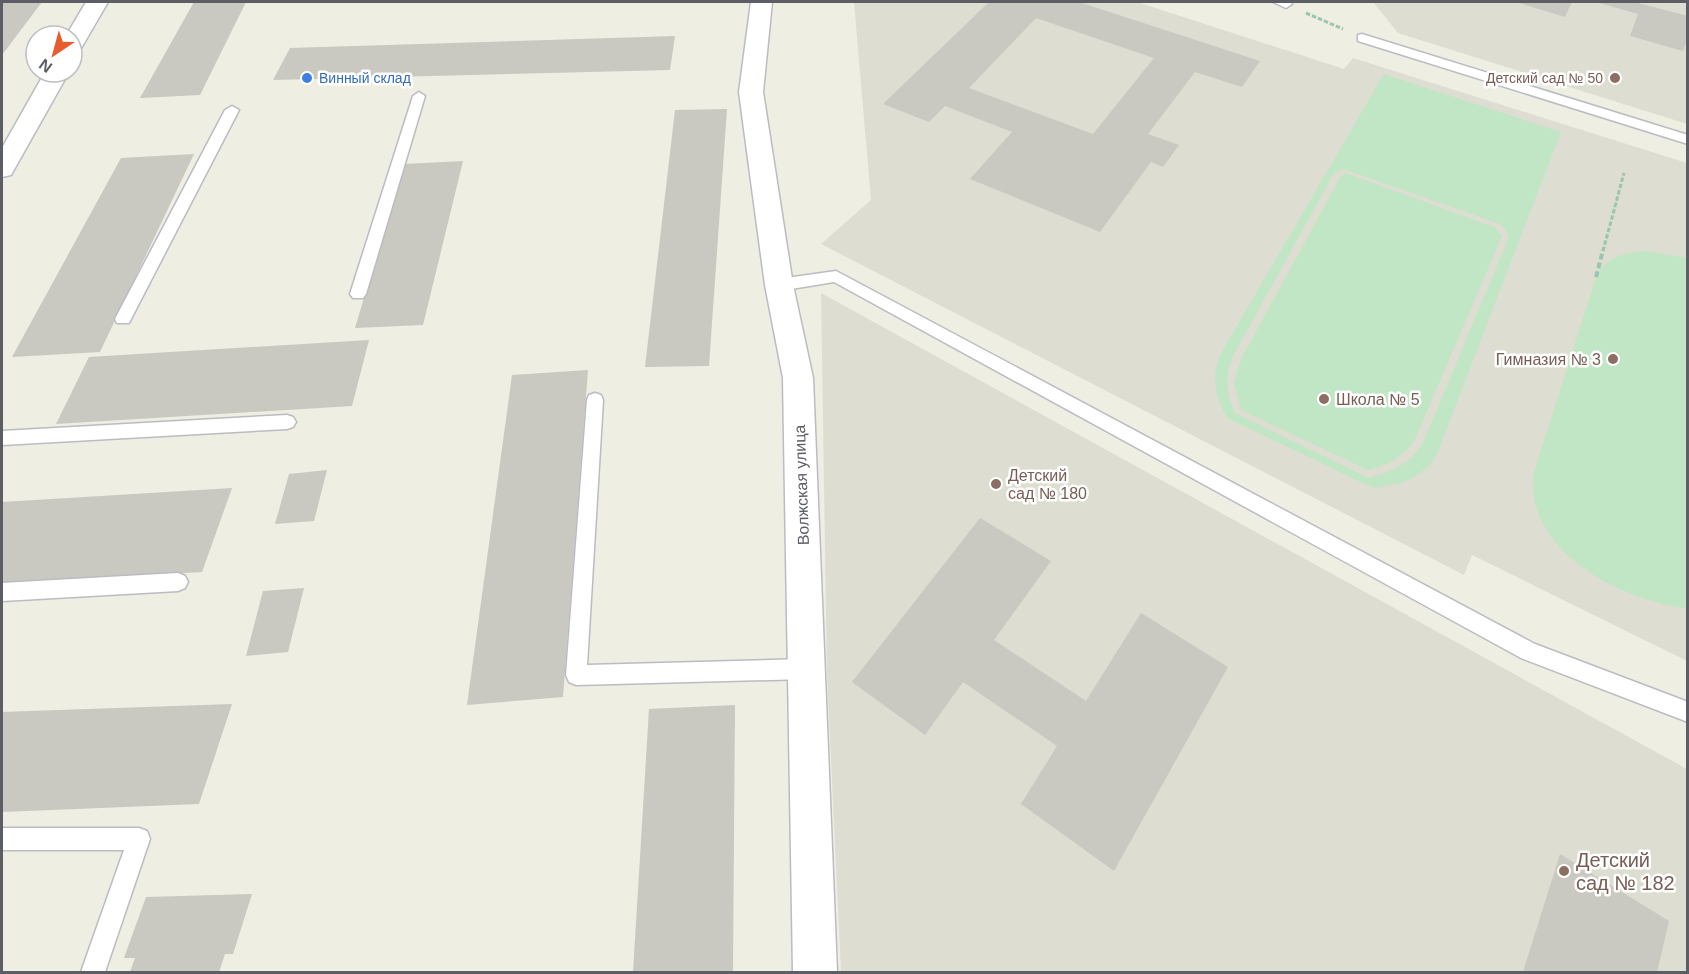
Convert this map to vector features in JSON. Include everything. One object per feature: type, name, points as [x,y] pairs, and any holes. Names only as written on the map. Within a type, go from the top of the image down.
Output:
[{"type":"street","points":[[84,24],[97,2]]},
{"type":"street","name":"Волжская улица","points":[[761,2],[751,92],[779,285],[798,378],[815,972]]},
{"type":"street","points":[[2,169],[50,84]]},
{"type":"lane","points":[[1362,38],[1688,140]]},
{"type":"lane","points":[[358,294],[419,96]]},
{"type":"lane","points":[[123,319],[232,110]]},
{"type":"lane","points":[[779,285],[836,276],[1528,651],[1688,712]]},
{"type":"lane","points":[[595,400],[576,675],[806,669]]},
{"type":"lane","points":[[2,438],[287,422]]},
{"type":"lane","points":[[2,592],[178,582]]},
{"type":"lane","points":[[2,839],[139,839],[93,972]]},
{"type":"path","points":[[1282,3],[1362,38]]},
{"type":"path","points":[[1596,277],[1624,173]]},
{"type":"shaded area","name":"Школа № 5","points":[[854,2],[1137,2],[1344,69],[1353,58],[1687,163],[1687,661],[1472,555],[1464,575],[821,244],[871,200]]},
{"type":"shaded area","name":"Детский сад № 50","points":[[1373,2],[1687,2],[1687,124],[1398,33]]},
{"type":"shaded area","name":"Детский сад № 180","points":[[821,293],[1687,769],[1687,972],[841,972],[827,675]]},
{"type":"green space","points":[[1384,74],[1561,132],[1439,449],[1432,463],[1419,474],[1402,483],[1373,488],[1227,418],[1219,402],[1215,386],[1216,370],[1221,353]],"holes":[[[1343,169],[1497,223],[1504,228],[1509,237],[1423,443],[1407,461],[1386,473],[1369,478],[1235,413],[1227,384],[1228,370],[1233,356],[1334,173]]]},
{"type":"green space","points":[[1346,173],[1494,227],[1502,236],[1415,439],[1394,460],[1368,470],[1241,410],[1234,383],[1241,359],[1341,176]]},
{"type":"green space","points":[[1647,251],[1687,258],[1687,608],[1662,604],[1634,595],[1607,583],[1582,567],[1560,548],[1544,525],[1535,500],[1534,472],[1596,277],[1605,264],[1611,260],[1631,253]]},
{"type":"building","points":[[2,2],[42,2],[24,24],[2,55]]},
{"type":"building","points":[[194,2],[246,2],[200,95],[140,98]]},
{"type":"building","points":[[989,2],[1079,2],[1260,61],[1242,87],[1195,72],[1148,134],[1179,145],[1163,167],[1151,162],[1100,232],[970,179],[1012,132],[945,106],[929,122],[883,104]],"holes":[[[1036,18],[1154,58],[1093,134],[969,88]]]},
{"type":"building","points":[[1516,2],[1572,2],[1565,17]]},
{"type":"building","points":[[1596,2],[1634,2],[1688,16],[1688,37],[1683,51],[1630,36],[1638,14]]},
{"type":"building","points":[[675,36],[670,70],[273,80],[290,48]]},
{"type":"building","points":[[727,109],[709,366],[645,367],[675,110]]},
{"type":"building","points":[[194,154],[100,352],[12,357],[121,158]]},
{"type":"building","points":[[463,161],[423,325],[355,328],[404,164]]},
{"type":"building","points":[[369,340],[352,406],[56,424],[89,357]]},
{"type":"building","points":[[588,370],[563,697],[467,705],[512,375]]},
{"type":"building","points":[[327,470],[314,521],[275,524],[289,474]]},
{"type":"building","points":[[232,488],[202,572],[2,584],[2,502]]},
{"type":"building","points":[[980,518],[1051,561],[994,640],[1086,701],[1141,613],[1228,667],[1114,871],[1021,804],[1057,746],[963,682],[925,735],[852,682]]},
{"type":"building","points":[[304,588],[288,652],[246,656],[263,591]]},
{"type":"building","points":[[232,704],[199,804],[2,812],[2,712]]},
{"type":"building","points":[[735,705],[733,972],[633,972],[649,709]]},
{"type":"building","points":[[1560,854],[1669,921],[1657,972],[1523,972]]},
{"type":"building","points":[[252,894],[233,954],[225,954],[219,972],[130,972],[135,958],[124,958],[146,897]]},
{"type":"place","name":"Винный склад","points":[[307,78]]},
{"type":"place","name":"Детский сад № 50","points":[[1615,78]]},
{"type":"place","name":"Гимназия № 3","points":[[1613,359]]},
{"type":"place","name":"Школа № 5","points":[[1324,399]]},
{"type":"place","name":"Детский сад № 180","points":[[996,484]]},
{"type":"place","name":"Детский сад № 182","points":[[1564,871]]}]
